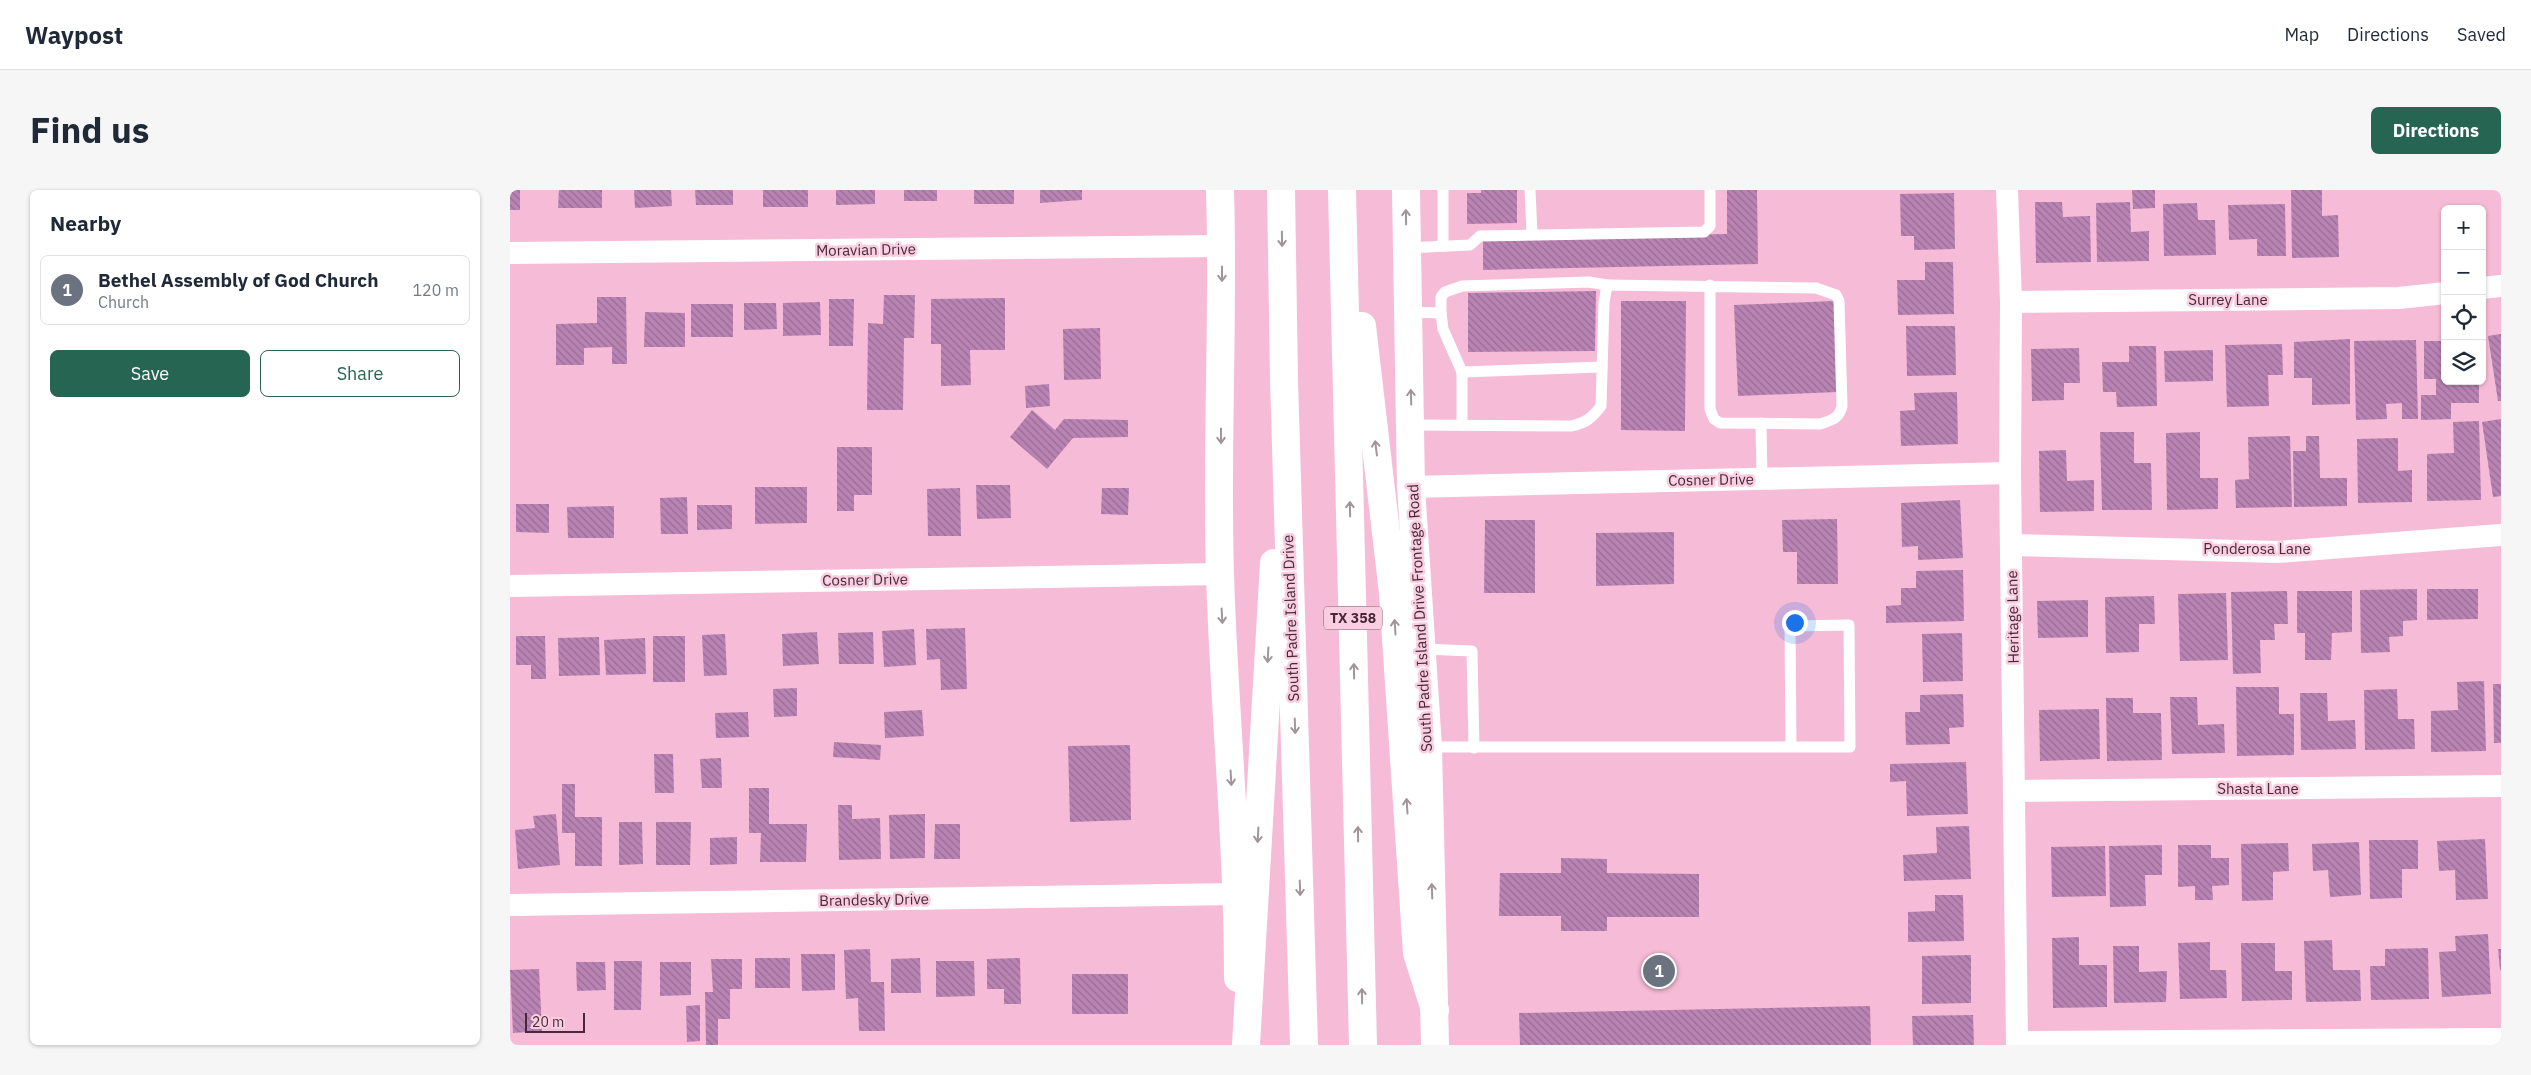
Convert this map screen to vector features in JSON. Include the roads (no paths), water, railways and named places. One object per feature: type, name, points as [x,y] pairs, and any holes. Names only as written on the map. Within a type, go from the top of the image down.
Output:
[{"type":"main road","points":[[1220,190],[1222,246],[1220,574],[1238,894],[1239,1045]]},
{"type":"main road","name":"South Padre Island Drive","points":[[1281,190],[1284,380],[1304,1045]]},
{"type":"main road","points":[[1344,190],[1393,593],[1417,953],[1435,1010]]},
{"type":"main road","name":"TX 358","points":[[1344,190],[1363,1045]]},
{"type":"main road","name":"South Padre Island Drive Frontage Road","points":[[1406,190],[1412,425],[1411,487],[1428,747],[1435,1045]]},
{"type":"main road","points":[[1246,1045],[1284,380]]},
{"type":"street","name":"Heritage Lane","points":[[2007,190],[2011,302],[2010,473],[2017,1044]]},
{"type":"street","name":"Moravian Drive","points":[[510,253],[1222,246]]},
{"type":"street","points":[[2486,288],[2501,286]]},
{"type":"street","name":"Surrey Lane","points":[[2011,302],[2400,298],[2441,293]]},
{"type":"street","name":"Cosner Drive","points":[[1411,487],[2010,473]]},
{"type":"street","name":"Ponderosa Lane","points":[[2012,545],[2278,552],[2501,535]]},
{"type":"street","name":"Cosner Drive","points":[[510,586],[1220,574]]},
{"type":"street","name":"Shasta Lane","points":[[2015,790],[2501,786]]},
{"type":"street","name":"Brandesky Drive","points":[[510,905],[1238,894]]},
{"type":"street","points":[[2017,1044],[2498,1041]]},
{"type":"lane","points":[[1443,190],[1443,246]]},
{"type":"lane","points":[[1530,190],[1532,234]]},
{"type":"lane","points":[[1406,248],[1470,246],[1480,236],[1704,232],[1710,226],[1710,190]]},
{"type":"lane","points":[[1462,426],[1462,372],[1443,329],[1441,297],[1445,292],[1462,286],[1589,282],[1607,284],[1710,285],[1816,288],[1836,295],[1839,301],[1842,406],[1840,415],[1834,420],[1820,424],[1720,423],[1714,418],[1710,409],[1710,285]]},
{"type":"lane","points":[[1412,425],[1571,426],[1582,424],[1593,418],[1601,406],[1604,303],[1607,284]]},
{"type":"lane","points":[[1408,312],[1441,313]]},
{"type":"lane","points":[[1462,372],[1602,367]]},
{"type":"lane","points":[[1761,423],[1762,479]]},
{"type":"lane","points":[[1428,747],[1850,748],[1849,625],[1790,626],[1791,747]]},
{"type":"lane","points":[[1423,649],[1472,651],[1474,748]]},
{"type":"place","name":"Bethel Assembly of God Church","points":[[1659,971]]}]
